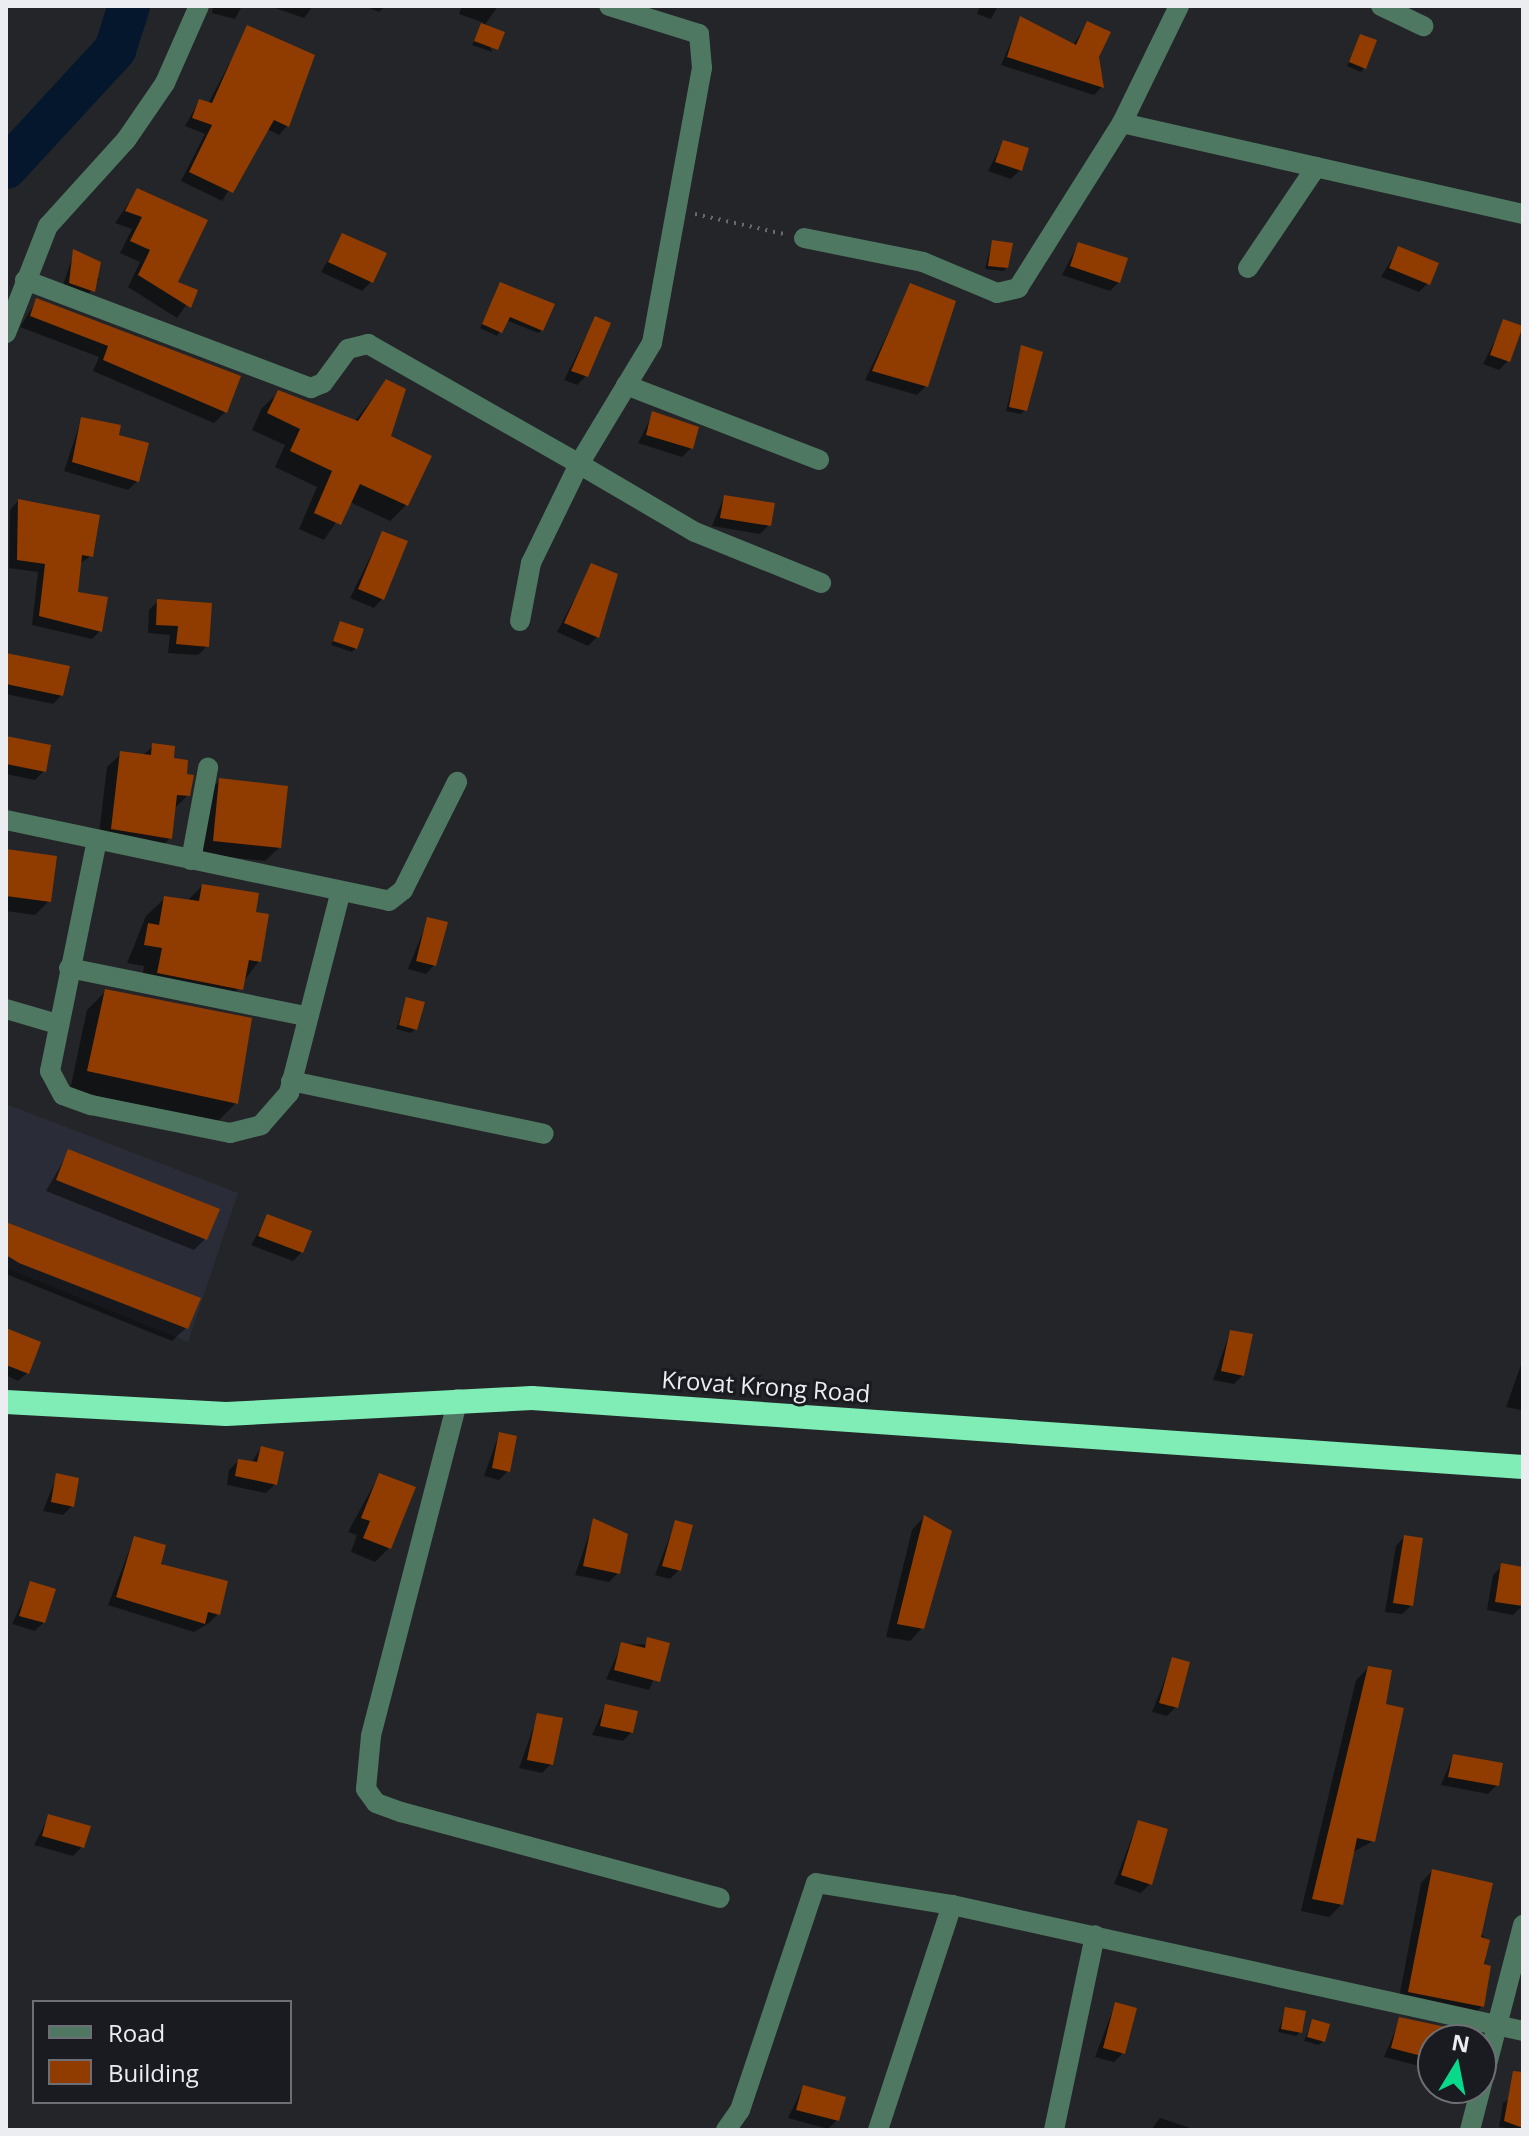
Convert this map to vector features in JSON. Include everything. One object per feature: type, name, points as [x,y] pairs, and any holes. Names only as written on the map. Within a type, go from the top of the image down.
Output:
[{"type":"highway","name":"Krovat Krong Road","points":[[6,1402],[212,1415],[458,1399],[532,1398],[1523,1467]]},
{"type":"street","points":[[6,333],[48,226],[126,140],[165,83],[199,6]]},
{"type":"street","points":[[520,621],[531,563],[579,464],[652,343],[702,68],[699,34],[609,6]]},
{"type":"street","points":[[804,238],[923,262],[997,293],[1018,288],[1122,123],[1179,6]]},
{"type":"street","points":[[1381,6],[1423,26]]},
{"type":"street","points":[[1122,123],[1523,214]]},
{"type":"street","points":[[1248,268],[1316,167]]},
{"type":"street","points":[[25,280],[311,388],[348,349],[376,347],[695,532],[821,583]]},
{"type":"street","points":[[626,385],[819,460]]},
{"type":"street","points":[[191,860],[208,768]]},
{"type":"street","points":[[6,820],[373,902],[399,896],[457,782]]},
{"type":"street","points":[[97,840],[57,1024],[54,1086],[91,1105],[245,1131],[278,1109],[291,1081],[305,1016],[340,894]]},
{"type":"street","points":[[69,968],[305,1016]]},
{"type":"street","points":[[6,1009],[57,1024]]},
{"type":"street","points":[[291,1081],[544,1134]]},
{"type":"street","points":[[458,1399],[371,1736],[366,1789],[376,1803],[401,1812],[720,1898]]},
{"type":"street","points":[[726,2130],[740,2110],[816,1883],[952,1905],[1523,2031]]},
{"type":"street","points":[[878,2130],[952,1905]]},
{"type":"street","points":[[1470,2130],[1500,2027],[1523,1925]]},
{"type":"street","points":[[1054,2130],[1095,1935]]},
{"type":"path","points":[[677,210],[804,238]]},
{"type":"shaded area","points":[[6,1104],[238,1193],[188,1342],[6,1268]]},
{"type":"building","points":[[1020,16],[1076,45],[1087,21],[1111,32],[1099,57],[1104,88],[1007,57]]},
{"type":"building","points":[[481,23],[505,32],[498,50],[474,41]]},
{"type":"building","points":[[247,25],[315,55],[289,127],[274,120],[233,193],[189,172],[212,125],[192,118],[199,99],[212,103]]},
{"type":"building","points":[[1360,34],[1377,40],[1366,69],[1349,62]]},
{"type":"building","points":[[1003,140],[1029,148],[1022,171],[995,162]]},
{"type":"building","points":[[137,188],[208,220],[178,282],[198,290],[191,308],[138,275],[150,250],[130,241],[142,217],[125,211]]},
{"type":"building","points":[[342,233],[387,253],[373,283],[328,262]]},
{"type":"building","points":[[992,240],[1013,243],[1008,268],[988,266]]},
{"type":"building","points":[[1078,242],[1128,258],[1120,283],[1070,266]]},
{"type":"building","points":[[1398,246],[1439,263],[1430,285],[1389,268]]},
{"type":"building","points":[[73,249],[101,262],[95,292],[69,283]]},
{"type":"building","points":[[500,282],[555,304],[543,331],[510,317],[502,333],[482,324]]},
{"type":"building","points":[[910,283],[956,301],[928,387],[872,371]]},
{"type":"building","points":[[36,298],[241,376],[227,413],[103,360],[108,346],[30,316]]},
{"type":"building","points":[[595,316],[611,323],[588,377],[571,371]]},
{"type":"building","points":[[1503,319],[1523,326],[1510,362],[1490,355]]},
{"type":"building","points":[[1021,345],[1043,352],[1027,411],[1009,407]]},
{"type":"building","points":[[386,379],[406,389],[391,436],[432,456],[408,506],[360,484],[341,525],[314,513],[332,471],[290,451],[300,429],[267,413],[278,390],[358,421]]},
{"type":"building","points":[[652,411],[699,427],[693,449],[646,435]]},
{"type":"building","points":[[81,417],[121,425],[119,435],[149,443],[139,482],[72,462]]},
{"type":"building","points":[[724,495],[775,503],[771,526],[720,518]]},
{"type":"building","points":[[18,499],[100,515],[93,557],[82,555],[78,592],[108,597],[102,632],[39,616],[45,564],[17,560]]},
{"type":"building","points":[[382,531],[408,541],[384,600],[358,589]]},
{"type":"building","points":[[591,563],[618,574],[599,638],[564,623]]},
{"type":"building","points":[[157,599],[212,603],[209,647],[176,644],[178,626],[156,625]]},
{"type":"building","points":[[340,621],[364,629],[357,649],[333,641]]},
{"type":"building","points":[[6,653],[70,666],[63,696],[6,684]]},
{"type":"building","points":[[6,736],[51,745],[46,772],[6,764]]},
{"type":"building","points":[[152,743],[175,746],[174,758],[188,760],[187,774],[194,775],[190,796],[177,795],[172,839],[111,829],[120,751],[151,755]]},
{"type":"building","points":[[219,778],[288,786],[281,848],[213,841]]},
{"type":"building","points":[[6,849],[57,856],[51,902],[6,896]]},
{"type":"building","points":[[202,884],[259,893],[256,912],[269,914],[261,962],[249,960],[243,990],[157,973],[162,948],[144,945],[148,923],[159,925],[164,896],[199,901]]},
{"type":"building","points":[[427,917],[448,922],[436,966],[416,961]]},
{"type":"building","points":[[105,989],[252,1018],[238,1104],[87,1071]]},
{"type":"building","points":[[406,997],[425,1002],[417,1030],[399,1025]]},
{"type":"building","points":[[68,1149],[220,1209],[207,1240],[56,1180]]},
{"type":"building","points":[[267,1214],[312,1231],[303,1253],[258,1236]]},
{"type":"building","points":[[6,1222],[201,1298],[188,1329],[19,1263],[6,1255]]},
{"type":"building","points":[[6,1328],[41,1342],[29,1374],[6,1365]]},
{"type":"building","points":[[1230,1330],[1253,1334],[1244,1376],[1221,1371]]},
{"type":"building","points":[[499,1432],[517,1436],[510,1472],[492,1468]]},
{"type":"building","points":[[261,1446],[284,1452],[277,1485],[235,1476],[238,1459],[257,1462]]},
{"type":"building","points":[[56,1473],[79,1478],[74,1507],[51,1502]]},
{"type":"building","points":[[379,1473],[416,1487],[391,1549],[363,1538],[370,1521],[361,1518]]},
{"type":"building","points":[[924,1515],[952,1531],[924,1629],[897,1624]]},
{"type":"building","points":[[593,1518],[628,1534],[620,1574],[583,1566]]},
{"type":"building","points":[[675,1520],[693,1525],[681,1571],[662,1566]]},
{"type":"building","points":[[1404,1535],[1423,1538],[1413,1606],[1393,1603]]},
{"type":"building","points":[[134,1536],[166,1545],[161,1564],[228,1581],[220,1615],[208,1612],[205,1624],[116,1597]]},
{"type":"building","points":[[1501,1563],[1523,1567],[1523,1606],[1495,1602]]},
{"type":"building","points":[[30,1581],[56,1589],[45,1623],[19,1616]]},
{"type":"building","points":[[647,1637],[670,1643],[660,1682],[614,1670],[621,1642],[645,1648]]},
{"type":"building","points":[[1172,1657],[1190,1662],[1178,1708],[1159,1703]]},
{"type":"building","points":[[1368,1666],[1392,1670],[1386,1704],[1404,1708],[1375,1842],[1357,1838],[1343,1905],[1312,1899]]},
{"type":"building","points":[[605,1704],[638,1711],[633,1733],[600,1726]]},
{"type":"building","points":[[537,1713],[563,1718],[553,1765],[527,1760]]},
{"type":"building","points":[[1453,1754],[1503,1763],[1499,1786],[1448,1777]]},
{"type":"building","points":[[48,1814],[91,1826],[84,1848],[42,1836]]},
{"type":"building","points":[[1138,1820],[1168,1829],[1152,1885],[1121,1875]]},
{"type":"building","points":[[1432,1869],[1493,1883],[1481,1937],[1490,1940],[1484,1964],[1491,1966],[1484,2007],[1408,1992]]},
{"type":"building","points":[[1115,2002],[1137,2008],[1125,2054],[1103,2048]]},
{"type":"building","points":[[1285,2007],[1306,2011],[1302,2033],[1281,2029]]},
{"type":"building","points":[[1399,2017],[1432,2024],[1417,2024],[1417,2055],[1391,2048]]},
{"type":"building","points":[[1312,2019],[1330,2024],[1325,2042],[1307,2037]]},
{"type":"building","points":[[1513,2071],[1523,2072],[1523,2128],[1504,2121]]},
{"type":"building","points":[[803,2085],[846,2097],[839,2121],[796,2110]]},
{"type":"waterway","points":[[6,168],[115,50],[129,6]]}]
